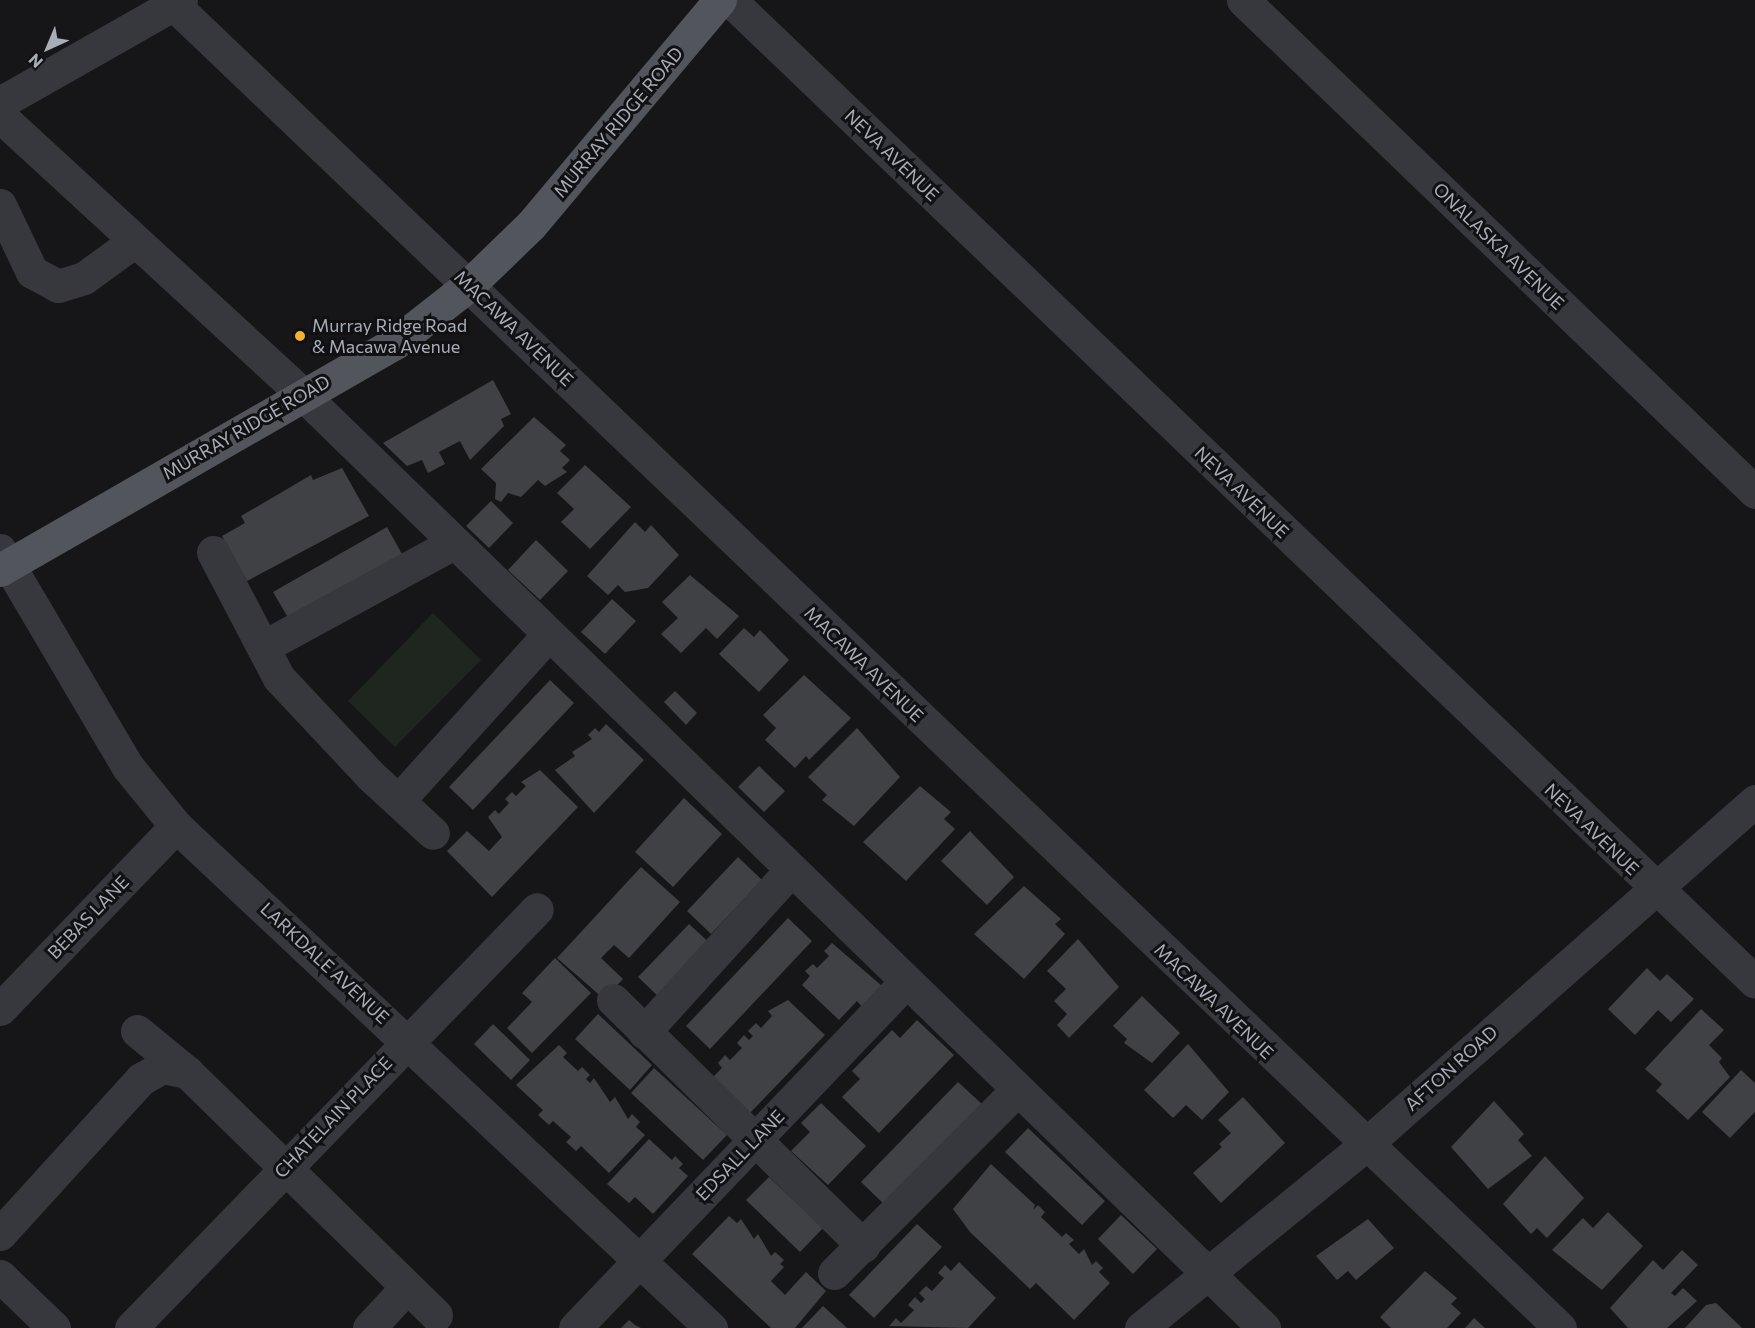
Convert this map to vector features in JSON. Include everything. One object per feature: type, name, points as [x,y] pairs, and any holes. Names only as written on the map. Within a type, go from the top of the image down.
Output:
[{"type":"main road","name":"MURRAY RIDGE ROAD","points":[[3,562],[395,343],[470,285],[531,225],[720,0]]},
{"type":"street","name":"NEVA AVENUE","points":[[730,0],[1755,982]]},
{"type":"street","name":"ONALASKA AVENUE","points":[[1243,0],[1755,492]]},
{"type":"street","name":"MACAWA AVENUE","points":[[174,2],[1365,1145],[1560,1328]]},
{"type":"street","points":[[0,103],[174,2]]},
{"type":"street","points":[[0,116],[302,394],[790,871],[1264,1328]]},
{"type":"street","points":[[0,205],[32,272],[58,286],[84,278],[135,241]]},
{"type":"street","points":[[263,647],[454,543]]},
{"type":"street","points":[[213,552],[279,678],[398,801],[433,833]]},
{"type":"street","name":"LARKDALE AVENUE","points":[[3,562],[128,767],[176,826],[408,1040],[711,1328]]},
{"type":"street","points":[[398,801],[548,635]]},
{"type":"street","name":"AFTON ROAD","points":[[1141,1328],[1365,1145],[1755,801]]},
{"type":"street","name":"BEBAS LANE","points":[[0,1009],[176,826]]},
{"type":"street","points":[[644,1032],[790,871]]},
{"type":"street","name":"CHATELAIN PLACE","points":[[131,1328],[537,909]]},
{"type":"street","name":"EDSALL LANE","points":[[575,1328],[905,982]]},
{"type":"street","points":[[614,1000],[863,1246]]},
{"type":"street","points":[[136,1031],[187,1072],[436,1315]]},
{"type":"street","points":[[0,1234],[141,1079],[163,1067],[187,1072]]},
{"type":"street","points":[[834,1273],[1017,1090]]},
{"type":"street","points":[[0,1276],[54,1328]]},
{"type":"street","points":[[369,1328],[407,1287]]},
{"type":"shaded area","points":[[433,613],[481,660],[395,747],[348,701]]},
{"type":"building","points":[[493,380],[511,414],[501,419],[504,426],[470,460],[460,441],[439,452],[445,464],[428,473],[422,460],[407,466],[383,443]]},
{"type":"building","points":[[534,417],[566,445],[560,451],[570,460],[562,468],[567,472],[545,486],[538,480],[521,497],[508,493],[501,502],[495,499],[496,483],[481,469]]},
{"type":"building","points":[[585,465],[631,507],[590,549],[561,522],[574,509],[557,493]]},
{"type":"building","points":[[342,468],[369,516],[247,581],[222,536],[245,523],[241,516],[311,475],[313,480]]},
{"type":"building","points":[[491,501],[513,523],[489,548],[466,526]]},
{"type":"building","points":[[635,522],[645,532],[651,525],[679,555],[648,588],[625,592],[618,585],[608,595],[587,576]]},
{"type":"building","points":[[387,527],[403,556],[290,621],[273,592]]},
{"type":"building","points":[[536,540],[568,571],[540,600],[508,570]]},
{"type":"building","points":[[690,575],[739,616],[717,639],[706,628],[681,653],[661,634],[678,618],[662,602]]},
{"type":"building","points":[[612,599],[636,621],[605,654],[581,632]]},
{"type":"building","points":[[744,628],[754,637],[760,630],[789,660],[759,692],[719,654]]},
{"type":"building","points":[[804,675],[851,718],[809,760],[806,756],[795,768],[765,740],[776,728],[763,715]]},
{"type":"building","points":[[550,680],[574,703],[473,810],[449,787]]},
{"type":"building","points":[[675,691],[697,713],[686,725],[664,702]]},
{"type":"building","points":[[606,724],[644,760],[594,813],[555,770],[575,756],[572,752],[592,739],[588,735],[595,728],[599,732]]},
{"type":"building","points":[[857,728],[900,777],[854,826],[822,800],[827,795],[808,777]]},
{"type":"building","points":[[759,766],[785,791],[764,812],[738,787]]},
{"type":"building","points":[[540,770],[578,807],[492,897],[447,851],[467,831],[489,851],[502,837],[488,817],[495,810],[499,814],[509,803],[505,799],[512,792],[516,796],[526,786],[521,782]]},
{"type":"building","points":[[920,786],[951,812],[944,819],[955,829],[906,881],[863,842]]},
{"type":"building","points":[[684,798],[722,834],[673,887],[635,852]]},
{"type":"building","points":[[970,831],[1014,877],[987,905],[941,861]]},
{"type":"building","points":[[738,857],[762,880],[711,934],[687,911]]},
{"type":"building","points":[[641,867],[680,902],[629,958],[614,945],[601,958],[623,979],[604,999],[557,958]]},
{"type":"building","points":[[1024,886],[1061,919],[1055,924],[1065,934],[1024,979],[974,934]]},
{"type":"building","points":[[788,918],[812,941],[710,1049],[686,1026]]},
{"type":"building","points":[[689,924],[713,946],[662,1000],[638,977]]},
{"type":"building","points":[[1078,939],[1119,987],[1069,1038],[1057,1025],[1067,1014],[1054,1001],[1066,989],[1047,971]]},
{"type":"building","points":[[832,943],[882,986],[862,1007],[857,1001],[839,1020],[802,985],[810,976],[805,971],[813,964],[817,968],[829,956],[824,951]]},
{"type":"building","points":[[555,958],[591,993],[532,1053],[507,1028],[532,1002],[522,993]]},
{"type":"building","points":[[1647,968],[1660,981],[1667,974],[1694,999],[1671,1022],[1658,1010],[1635,1035],[1608,1009]]},
{"type":"building","points":[[1142,996],[1180,1033],[1152,1063],[1124,1043],[1127,1039],[1113,1026]]},
{"type":"building","points":[[788,1000],[825,1035],[750,1113],[713,1077],[722,1068],[718,1063],[725,1055],[730,1060],[742,1048],[737,1043],[744,1035],[749,1040],[753,1036],[748,1031],[756,1023],[761,1028],[772,1016],[768,1011]]},
{"type":"building","points":[[1701,1009],[1724,1030],[1709,1045],[1722,1058],[1719,1062],[1730,1077],[1688,1120],[1656,1091],[1662,1084],[1645,1069]]},
{"type":"building","points":[[598,1014],[652,1065],[630,1090],[575,1039]]},
{"type":"building","points":[[917,1020],[954,1055],[879,1133],[842,1097],[860,1079],[852,1071],[892,1030],[900,1038]]},
{"type":"building","points":[[493,1024],[530,1060],[511,1080],[474,1044]]},
{"type":"building","points":[[1188,1044],[1229,1092],[1202,1120],[1186,1105],[1173,1118],[1144,1090]]},
{"type":"building","points":[[559,1045],[567,1053],[563,1057],[578,1071],[582,1067],[590,1075],[586,1079],[590,1083],[594,1078],[610,1102],[615,1097],[628,1119],[632,1114],[640,1122],[636,1127],[645,1135],[609,1173],[581,1146],[576,1151],[566,1142],[571,1137],[553,1121],[549,1125],[538,1115],[543,1110],[516,1085]]},
{"type":"building","points":[[654,1068],[727,1135],[703,1160],[631,1093]]},
{"type":"building","points":[[1741,1070],[1755,1083],[1755,1112],[1730,1138],[1702,1112]]},
{"type":"building","points":[[958,1082],[983,1105],[886,1206],[861,1182]]},
{"type":"building","points":[[1243,1097],[1285,1143],[1221,1203],[1193,1173],[1222,1147],[1219,1144],[1231,1133],[1218,1120]]},
{"type":"building","points":[[1494,1101],[1524,1134],[1518,1140],[1532,1156],[1488,1189],[1451,1147]]},
{"type":"building","points":[[821,1103],[866,1146],[828,1185],[791,1151],[810,1132],[801,1123]]},
{"type":"building","points":[[1028,1128],[1105,1201],[1082,1225],[1005,1152]]},
{"type":"building","points":[[649,1139],[672,1160],[675,1156],[683,1164],[679,1168],[688,1176],[653,1214],[635,1197],[629,1203],[607,1184]]},
{"type":"building","points":[[1545,1156],[1584,1198],[1547,1238],[1537,1228],[1531,1234],[1503,1204]]},
{"type":"building","points":[[991,1164],[1035,1205],[1033,1210],[1038,1205],[1045,1212],[1041,1217],[1062,1237],[1066,1233],[1074,1240],[1069,1244],[1079,1254],[1084,1249],[1092,1265],[1096,1261],[1103,1268],[1099,1272],[1110,1283],[1074,1320],[1036,1283],[1030,1289],[970,1232],[953,1209]]},
{"type":"building","points":[[769,1177],[823,1228],[800,1252],[746,1200]]},
{"type":"building","points":[[1608,1212],[1643,1246],[1602,1290],[1552,1250],[1583,1218],[1593,1228]]},
{"type":"building","points":[[1121,1215],[1157,1249],[1133,1274],[1098,1239]]},
{"type":"building","points":[[729,1216],[737,1223],[741,1219],[754,1239],[758,1234],[771,1256],[775,1252],[784,1260],[780,1264],[784,1267],[771,1281],[785,1295],[806,1272],[826,1291],[795,1328],[771,1328],[692,1254]]},
{"type":"building","points":[[1368,1219],[1394,1248],[1356,1280],[1348,1271],[1337,1280],[1316,1256]]},
{"type":"building","points":[[917,1224],[942,1247],[874,1318],[849,1295]]},
{"type":"building","points":[[1682,1250],[1698,1265],[1671,1293],[1675,1296],[1683,1288],[1697,1301],[1667,1328],[1628,1328],[1610,1308],[1653,1260],[1663,1270]]},
{"type":"building","points":[[959,1262],[996,1298],[968,1328],[889,1326],[896,1318],[901,1323],[914,1310],[908,1305],[915,1297],[921,1303],[925,1299],[919,1293],[926,1286],[932,1291],[944,1278],[938,1273],[945,1265],[951,1271]]},
{"type":"building","points":[[1425,1271],[1457,1298],[1451,1304],[1461,1313],[1447,1328],[1391,1328],[1380,1317]]},
{"type":"building","points":[[1716,1303],[1742,1328],[1685,1328],[1706,1305]]},
{"type":"building","points":[[823,1306],[847,1328],[802,1328]]},
{"type":"building","points":[[1474,1318],[1485,1328],[1465,1328]]},
{"type":"building","points":[[629,1320],[635,1325],[641,1328],[621,1328]]},
{"type":"place","name":"Murray Ridge Road & Macawa Avenue","points":[[300,336]]}]
